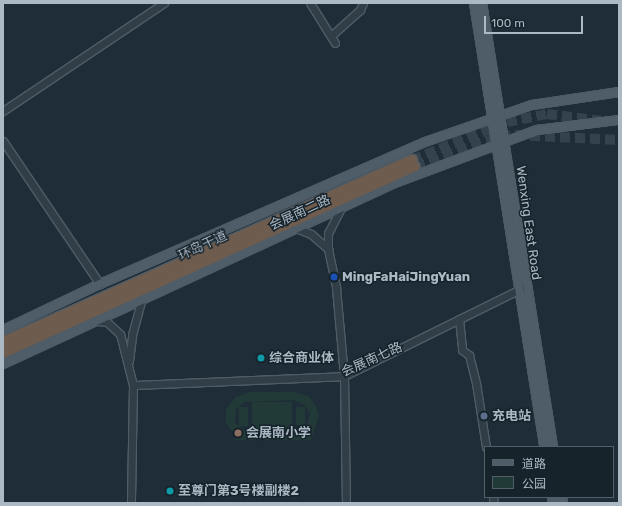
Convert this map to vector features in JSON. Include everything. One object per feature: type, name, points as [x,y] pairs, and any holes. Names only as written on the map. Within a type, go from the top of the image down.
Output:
[{"type":"highway","name":"环岛干道","points":[[3,342],[414,163],[3,353]]},
{"type":"main road","name":"Wenxing East Road","points":[[474,3],[497,116]]},
{"type":"main road","name":"Wenxing East Road","points":[[482,3],[500,144],[544,446]]},
{"type":"main road","name":"会展南二路","points":[[3,330],[100,284],[418,145],[497,116],[532,105],[619,92]]},
{"type":"main road","name":"会展南二路","points":[[3,364],[395,183],[537,130],[619,120]]},
{"type":"main road","name":"Wenxing East Road","points":[[522,288],[553,446]]},
{"type":"street","points":[[3,111],[164,3]]},
{"type":"street","points":[[310,3],[332,35],[335,43]]},
{"type":"street","points":[[332,35],[360,10],[363,3]]},
{"type":"street","points":[[3,140],[100,284]]},
{"type":"street","points":[[341,208],[328,233],[328,249],[336,288],[344,376],[346,503]]},
{"type":"street","points":[[296,228],[311,234],[328,249]]},
{"type":"street","name":"会展南七路","points":[[133,385],[344,376],[522,288]]},
{"type":"street","points":[[129,365],[132,335],[141,301]]},
{"type":"street","points":[[459,319],[462,350],[469,355],[471,362],[486,446]]},
{"type":"street","points":[[97,321],[107,322],[120,334],[133,385],[131,503]]},
{"type":"green space","points":[[250,392],[295,392],[310,397],[316,406],[319,416],[311,440],[235,440],[235,436],[226,423],[226,410],[235,397]],"holes":[[[294,400],[305,405],[310,414],[307,425],[300,430],[247,432],[235,423],[236,409],[245,402]]]},
{"type":"green space","points":[[252,402],[292,402],[292,430],[252,430]]},
{"type":"green space","points":[[239,407],[248,407],[248,426],[239,426]]},
{"type":"green space","points":[[296,407],[305,407],[305,425],[296,425]]},
{"type":"tunnel","points":[[412,160],[507,122],[547,114],[603,121]]},
{"type":"tunnel","points":[[415,166],[486,141],[515,135],[619,140]]},
{"type":"place","name":"MingFaHaiJingYuan","points":[[334,277]]},
{"type":"place","name":"综合商业体","points":[[261,358]]},
{"type":"place","name":"充电站","points":[[484,416]]},
{"type":"place","name":"会展南小学","points":[[238,433]]},
{"type":"place","name":"至尊门第3号楼副楼2","points":[[170,491]]}]
